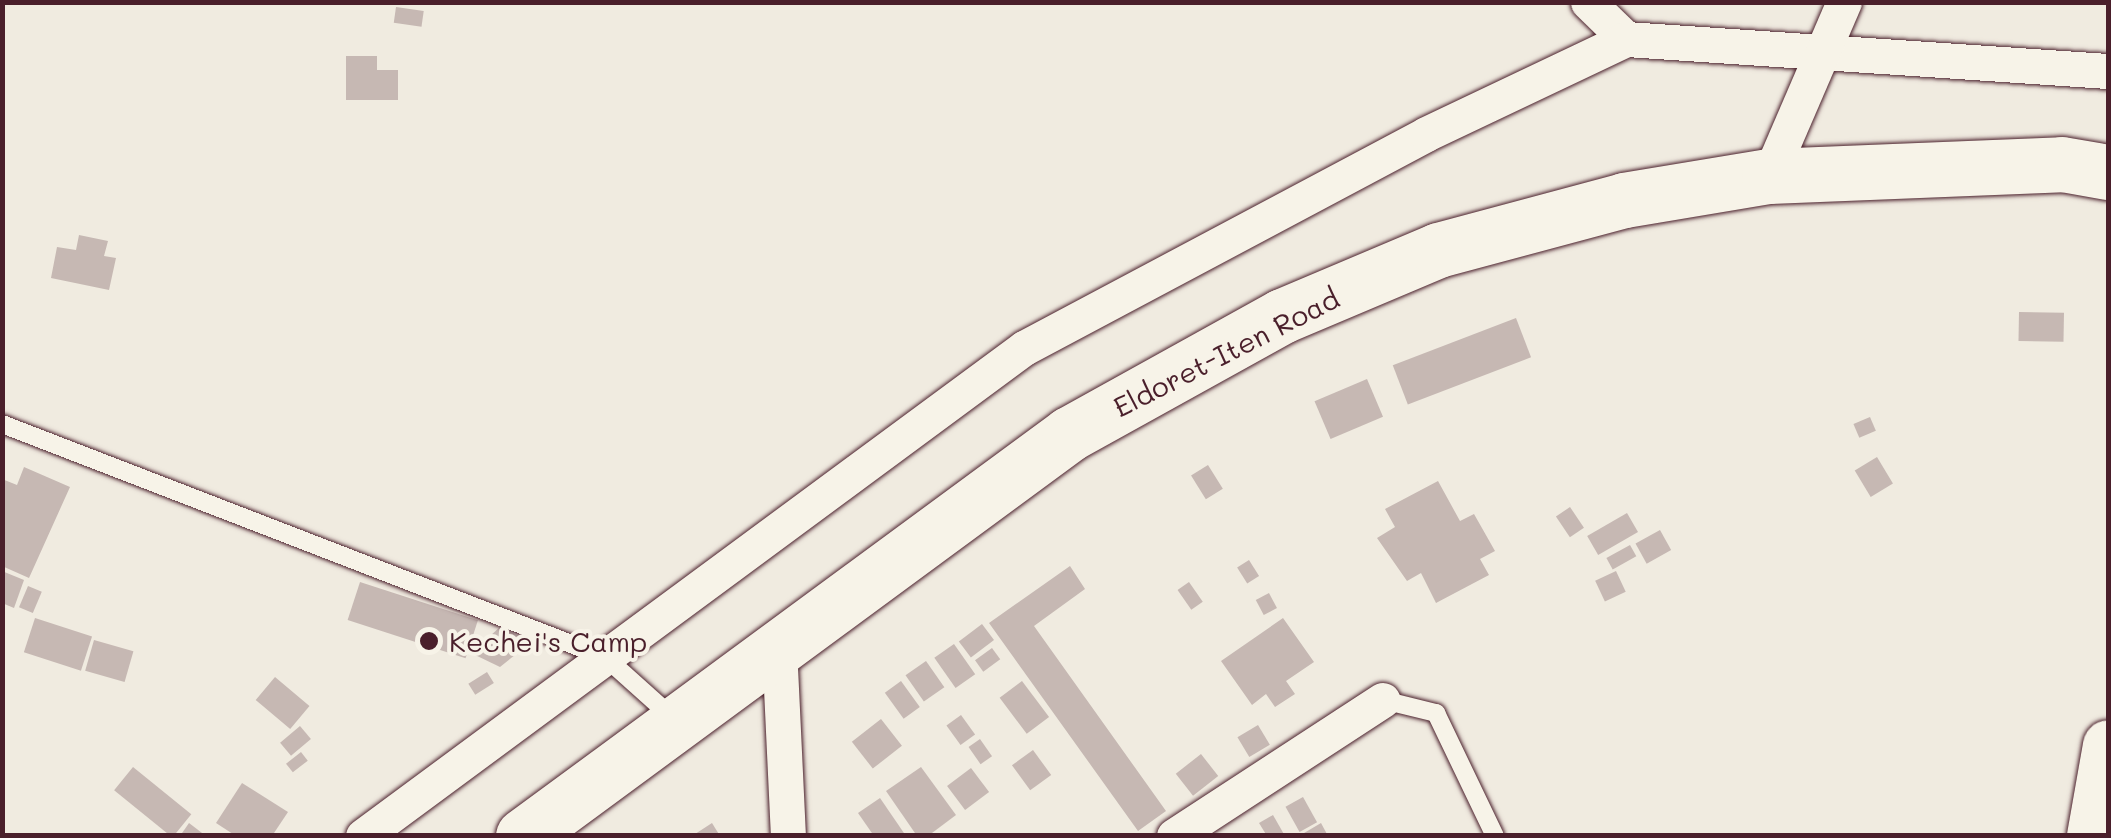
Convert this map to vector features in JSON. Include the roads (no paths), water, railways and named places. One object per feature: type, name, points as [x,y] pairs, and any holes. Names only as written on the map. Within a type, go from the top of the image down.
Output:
[{"type":"main road","name":"Eldoret-Iten Road","points":[[523,836],[1069,434],[1282,316],[1438,250],[1624,200],[1769,176],[2062,164],[2108,172]]},
{"type":"main road","points":[[2092,836],[2108,745]]},
{"type":"street","points":[[1588,2],[1626,39]]},
{"type":"street","points":[[1769,176],[1844,2]]},
{"type":"street","points":[[363,836],[1024,348],[1426,134],[1626,39],[1819,55],[2108,71]]},
{"type":"street","points":[[779,646],[788,836]]},
{"type":"street","points":[[1174,836],[1382,700]]},
{"type":"lane","points":[[2,424],[605,657],[677,722]]},
{"type":"lane","points":[[1382,700],[1436,713],[1495,836]]},
{"type":"place","name":"Kechei's Camp","points":[[429,641]]}]
